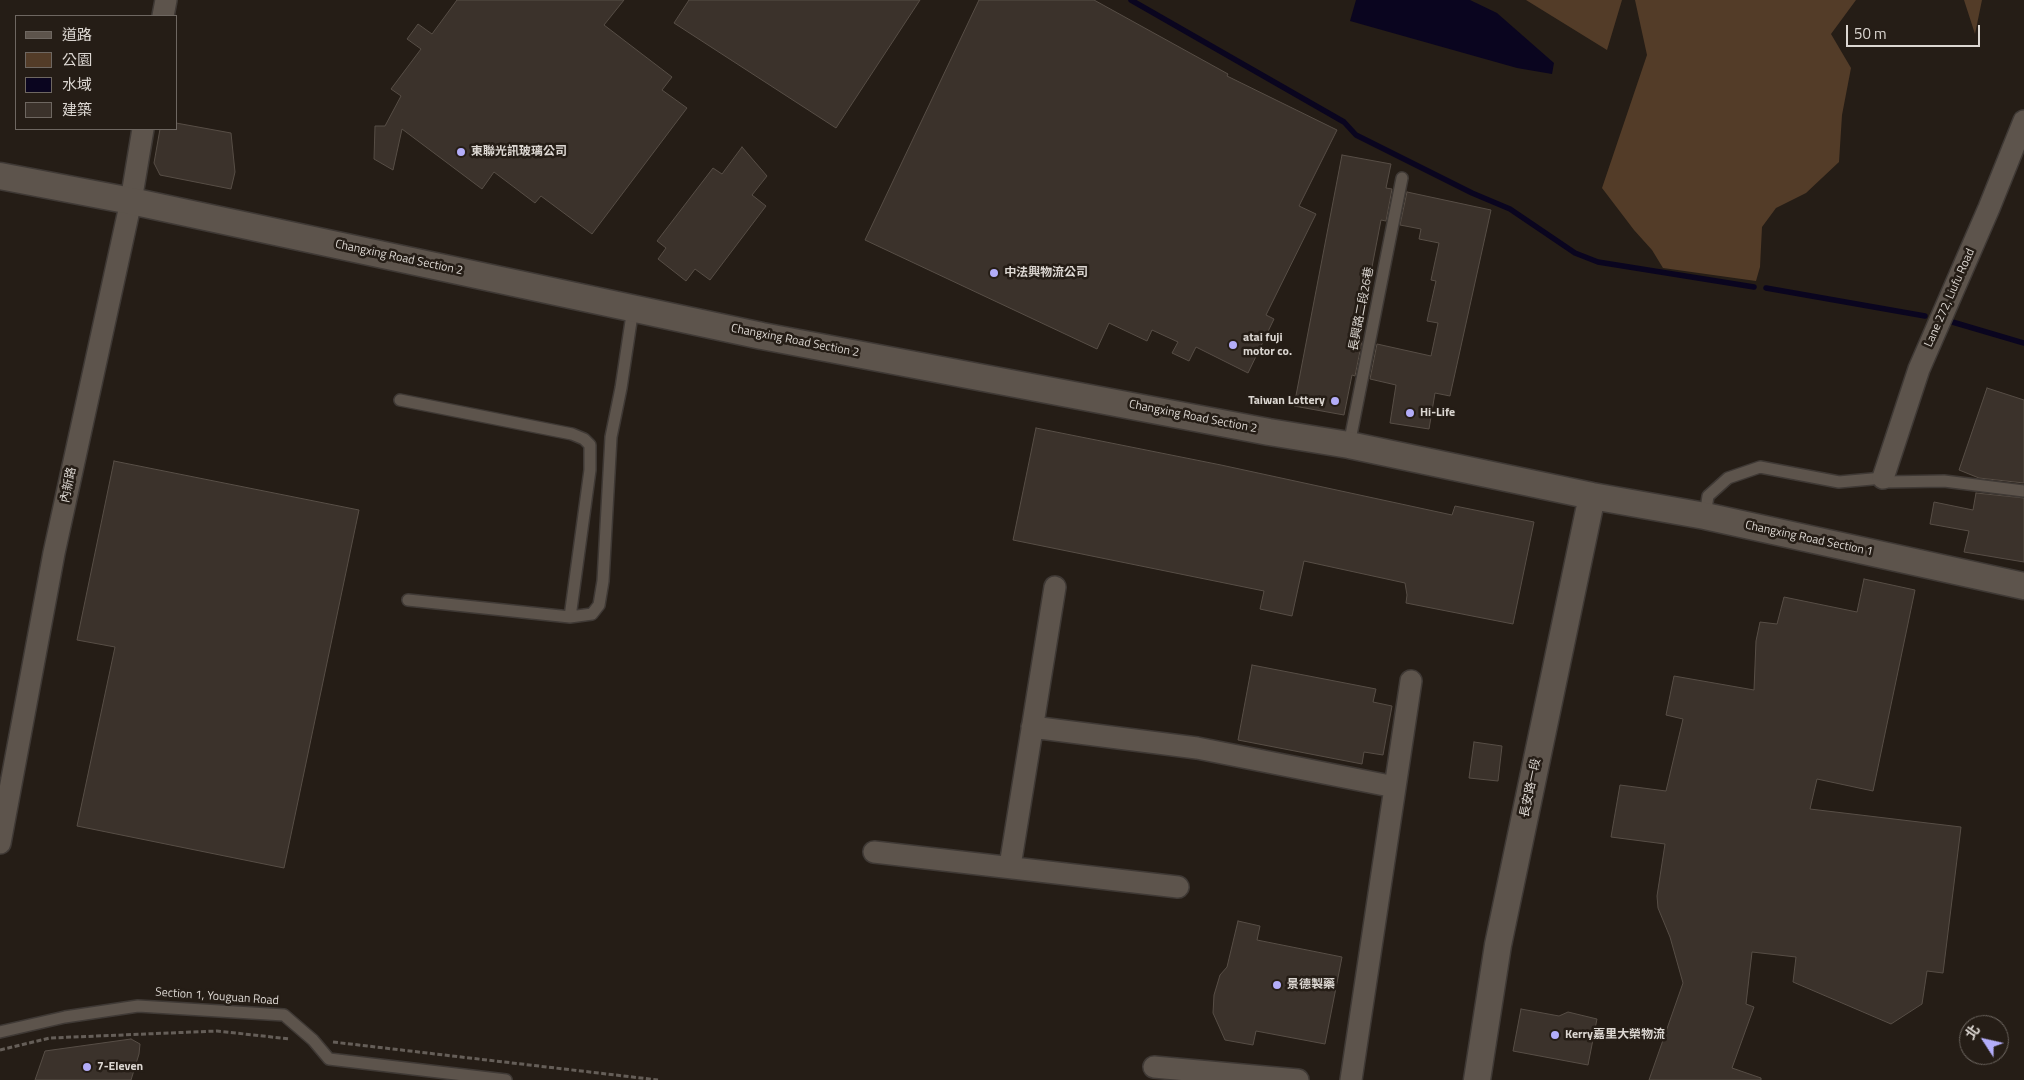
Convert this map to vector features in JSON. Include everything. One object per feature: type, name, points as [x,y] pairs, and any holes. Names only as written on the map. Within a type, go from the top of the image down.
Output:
[{"type":"street","points":[[163,15],[166,0]]},
{"type":"street","name":"Lane 272, Liufu Road","points":[[1883,478],[1919,369],[2003,175],[2024,121]]},
{"type":"street","name":"內新路","points":[[0,843],[54,553],[131,201],[143,130]]},
{"type":"street","name":"Changxing Road Section 2","points":[[0,176],[131,201],[762,336],[1269,432],[1349,445],[1592,496]]},
{"type":"street","name":"Changxing Road Section 1","points":[[1592,496],[1705,516],[2024,586]]},
{"type":"street","name":"長安路一段","points":[[1477,1080],[1498,945],[1592,496]]},
{"type":"street","points":[[1010,866],[1055,587]]},
{"type":"street","points":[[1351,1080],[1411,681]]},
{"type":"street","points":[[1032,727],[1197,748],[1395,787]]},
{"type":"street","points":[[874,852],[1178,886]]},
{"type":"street","points":[[1154,1067],[1298,1080]]},
{"type":"lane","name":"長興路二段26巷","points":[[1349,445],[1402,178]]},
{"type":"lane","points":[[408,600],[570,617],[592,614],[598,604],[603,581],[612,437],[633,308]]},
{"type":"lane","points":[[400,400],[572,434],[590,444],[590,470],[570,617]]},
{"type":"lane","points":[[1705,516],[1708,496],[1728,478],[1760,467],[1839,482],[1883,478],[1884,482],[1944,481],[2024,491]]},
{"type":"lane","name":"Section 1, Youguan Road","points":[[0,1032],[65,1017],[138,1006],[284,1015],[313,1040],[328,1059],[506,1080]]},
{"type":"green space","points":[[1526,0],[1622,0],[1607,50]]},
{"type":"green space","points":[[1635,0],[1856,0],[1831,34],[1851,68],[1842,115],[1839,162],[1806,193],[1776,208],[1762,227],[1760,267],[1756,281],[1663,268],[1652,250],[1602,188],[1647,55]]},
{"type":"green space","points":[[1964,0],[1982,0],[1975,34]]},
{"type":"water","points":[[1356,0],[1470,0],[1497,13],[1554,63],[1552,74],[1517,68],[1350,21]]},
{"type":"building","points":[[457,0],[624,0],[604,25],[672,77],[662,90],[687,108],[592,234],[541,196],[535,203],[494,172],[482,189],[402,129],[393,170],[374,159],[375,126],[385,126],[401,96],[391,89],[421,49],[407,39],[418,24],[432,34]]},
{"type":"building","points":[[689,0],[920,0],[836,128],[674,23]]},
{"type":"building","points":[[979,0],[1094,0],[1228,74],[1227,76],[1337,130],[1299,206],[1316,214],[1266,315],[1274,319],[1248,373],[1196,347],[1189,361],[1172,353],[1178,342],[1152,330],[1147,341],[1109,323],[1097,349],[865,240]]},
{"type":"building","points":[[178,123],[231,133],[235,172],[231,189],[160,175],[154,163],[160,130],[178,130]]},
{"type":"building","points":[[742,147],[767,176],[752,195],[766,206],[710,280],[695,269],[686,281],[658,259],[666,248],[657,241],[713,168],[722,174]]},
{"type":"building","points":[[1342,155],[1391,164],[1386,188],[1392,189],[1386,221],[1381,220],[1358,340],[1362,341],[1355,376],[1352,375],[1344,415],[1294,406]]},
{"type":"building","points":[[1407,192],[1491,210],[1450,396],[1435,393],[1429,429],[1390,423],[1396,385],[1370,379],[1377,344],[1431,356],[1438,323],[1427,321],[1436,281],[1431,280],[1439,243],[1419,239],[1421,229],[1400,225]]},
{"type":"building","points":[[1987,388],[2024,400],[2024,483],[1979,478],[1959,470]]},
{"type":"building","points":[[1036,428],[1221,465],[1452,515],[1455,506],[1534,522],[1513,624],[1406,603],[1405,583],[1304,561],[1292,616],[1260,609],[1264,591],[1013,540]]},
{"type":"building","points":[[114,461],[359,510],[284,868],[77,826],[115,647],[77,640]]},
{"type":"building","points":[[1976,493],[2024,498],[2024,562],[1964,552],[1969,531],[1930,524],[1934,502],[1973,510]]},
{"type":"building","points":[[1864,579],[1915,590],[1873,791],[1817,779],[1810,809],[1961,827],[1943,973],[1927,971],[1922,1004],[1891,1024],[1793,982],[1796,957],[1752,952],[1746,1004],[1754,1007],[1732,1068],[1761,1078],[1761,1080],[1649,1080],[1683,983],[1670,937],[1658,908],[1657,896],[1665,844],[1611,837],[1620,785],[1666,791],[1683,719],[1666,715],[1674,676],[1754,690],[1756,641],[1760,622],[1777,624],[1784,597],[1857,612]]},
{"type":"building","points":[[1252,665],[1376,689],[1373,702],[1392,706],[1383,755],[1364,752],[1362,764],[1238,740]]},
{"type":"building","points":[[1474,742],[1502,746],[1498,781],[1469,778]]},
{"type":"building","name":"景德製藥","points":[[1238,921],[1260,926],[1257,940],[1342,957],[1325,1044],[1256,1031],[1253,1045],[1225,1040],[1213,1013],[1214,995],[1220,975],[1227,967]]},
{"type":"building","name":"Kerry嘉里大榮物流","points":[[1521,1009],[1559,1016],[1568,1012],[1597,1019],[1588,1065],[1513,1051]]},
{"type":"building","name":"7-Eleven","points":[[131,1039],[140,1044],[131,1080],[35,1080],[45,1051]]},
{"type":"waterway","points":[[1131,0],[1344,122],[1356,135],[1472,193],[1510,209],[1575,253],[1598,262],[1754,287]]},
{"type":"waterway","points":[[1766,288],[1925,316]]},
{"type":"waterway","points":[[1949,321],[2024,343]]},
{"type":"place","name":"東聯光訊玻璃公司","points":[[461,152]]},
{"type":"place","name":"中法興物流公司","points":[[994,273]]},
{"type":"place","name":"atai fuji motor co.","points":[[1233,345]]},
{"type":"place","name":"Taiwan Lottery","points":[[1335,401]]},
{"type":"place","name":"Hi-Life","points":[[1410,413]]},
{"type":"place","name":"景德製藥","points":[[1277,985]]},
{"type":"place","name":"Kerry嘉里大榮物流","points":[[1555,1035]]},
{"type":"place","name":"7-Eleven","points":[[87,1067]]}]
